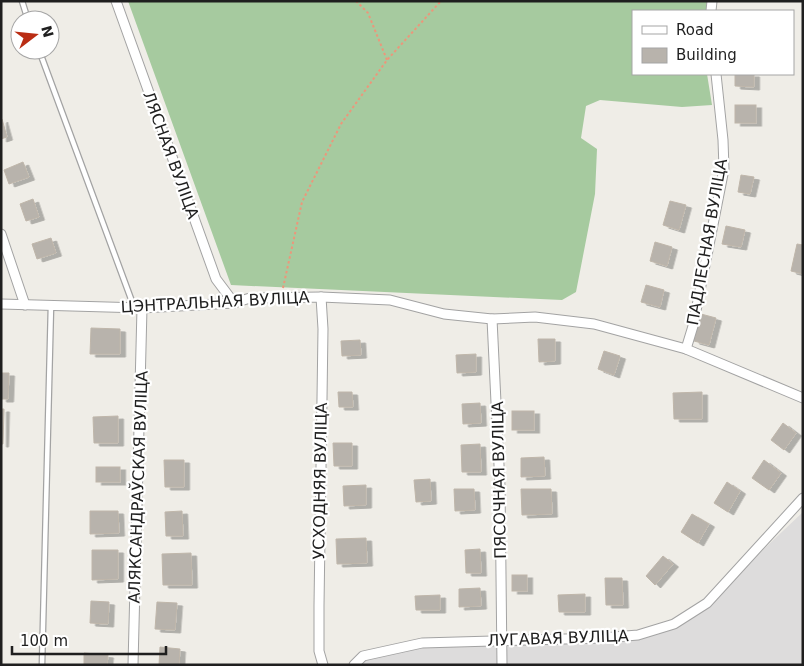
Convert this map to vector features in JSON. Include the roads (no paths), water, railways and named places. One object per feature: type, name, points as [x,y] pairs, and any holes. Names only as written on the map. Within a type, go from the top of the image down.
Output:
[{"type":"street","name":"ЛЯСНАЯ ВУЛІЦА","points":[[116,1],[216,279],[234,304]]},
{"type":"street","name":"ПАДЛЕСНАЯ ВУЛІЦА","points":[[686,349],[694,326],[724,169],[716,75]]},
{"type":"street","points":[[1,234],[25,305]]},
{"type":"street","name":"ЦЭНТРАЛЬНАЯ ВУЛІЦА","points":[[1,304],[138,308],[234,304],[250,298],[321,297],[390,300],[444,314],[492,320],[535,318],[594,324],[686,349],[803,398]]},
{"type":"street","name":"УСХОДНЯЯ ВУЛІЦА","points":[[321,297],[323,329],[318,606],[319,651],[323,665]]},
{"type":"street","name":"АЛЯКСАНДРАЎСКАЯ ВУЛІЦА","points":[[133,665],[138,308]]},
{"type":"street","name":"ПЯСОЧНАЯ ВУЛІЦА","points":[[492,320],[500,486],[502,665]]},
{"type":"street","name":"ЛУГАВАЯ ВУЛІЦА","points":[[354,665],[363,656],[422,643],[602,638],[638,635],[674,624],[707,603],[803,498]]},
{"type":"lane","points":[[43,60],[138,308]]},
{"type":"lane","points":[[42,665],[51,305]]}]
